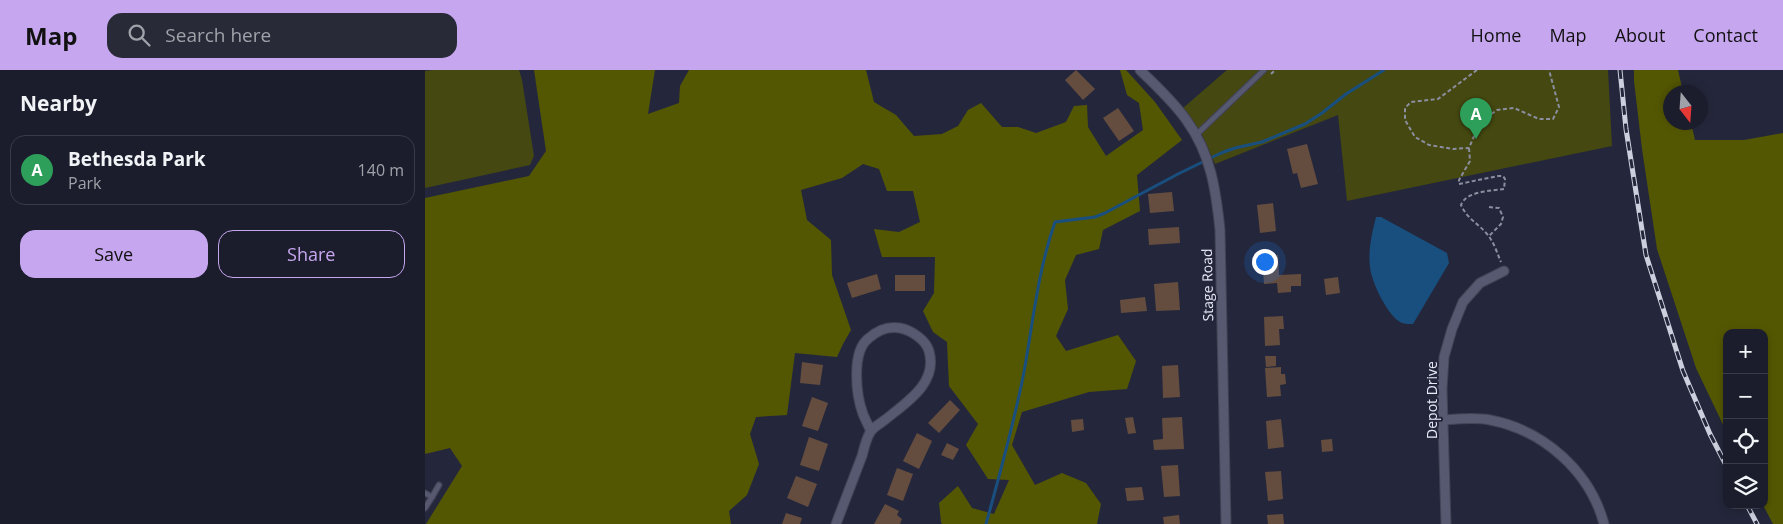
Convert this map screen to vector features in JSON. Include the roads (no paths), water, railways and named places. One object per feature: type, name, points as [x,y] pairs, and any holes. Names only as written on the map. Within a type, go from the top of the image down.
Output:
[{"type":"street","name":"Stage Road","points":[[1140,70],[1178,110],[1196,135],[1216,190],[1219,230],[1225,524]]},
{"type":"street","name":"Depot Drive","points":[[1446,524],[1442,389],[1444,357],[1451,328],[1463,302],[1480,283],[1504,271]]},
{"type":"street","points":[[837,524],[871,431],[907,402],[925,384],[930,373],[931,360],[929,348],[921,339],[901,328],[889,328],[879,331],[865,341],[859,350],[857,360],[859,400],[871,431]]},
{"type":"street","points":[[1443,420],[1488,420],[1511,425],[1547,443],[1573,468],[1589,490],[1603,524]]},
{"type":"lane","points":[[1196,135],[1264,70]]},
{"type":"lane","points":[[425,508],[439,485]]},
{"type":"lane","points":[[425,493],[432,496]]},
{"type":"water","points":[[1376,217],[1381,217],[1447,253],[1449,263],[1413,324],[1402,323],[1391,314],[1373,281],[1370,254]]},
{"type":"waterway","points":[[986,524],[1016,410],[1036,296],[1055,222],[1095,217],[1221,153],[1262,142],[1305,124],[1346,94],[1384,70]]},
{"type":"railway","points":[[1620,70],[1626,129],[1646,255],[1683,371],[1710,434],[1725,464]]},
{"type":"railway","points":[[1749,509],[1757,524]]},
{"type":"place","name":"Bethesda Park","points":[[1476,139]]}]
